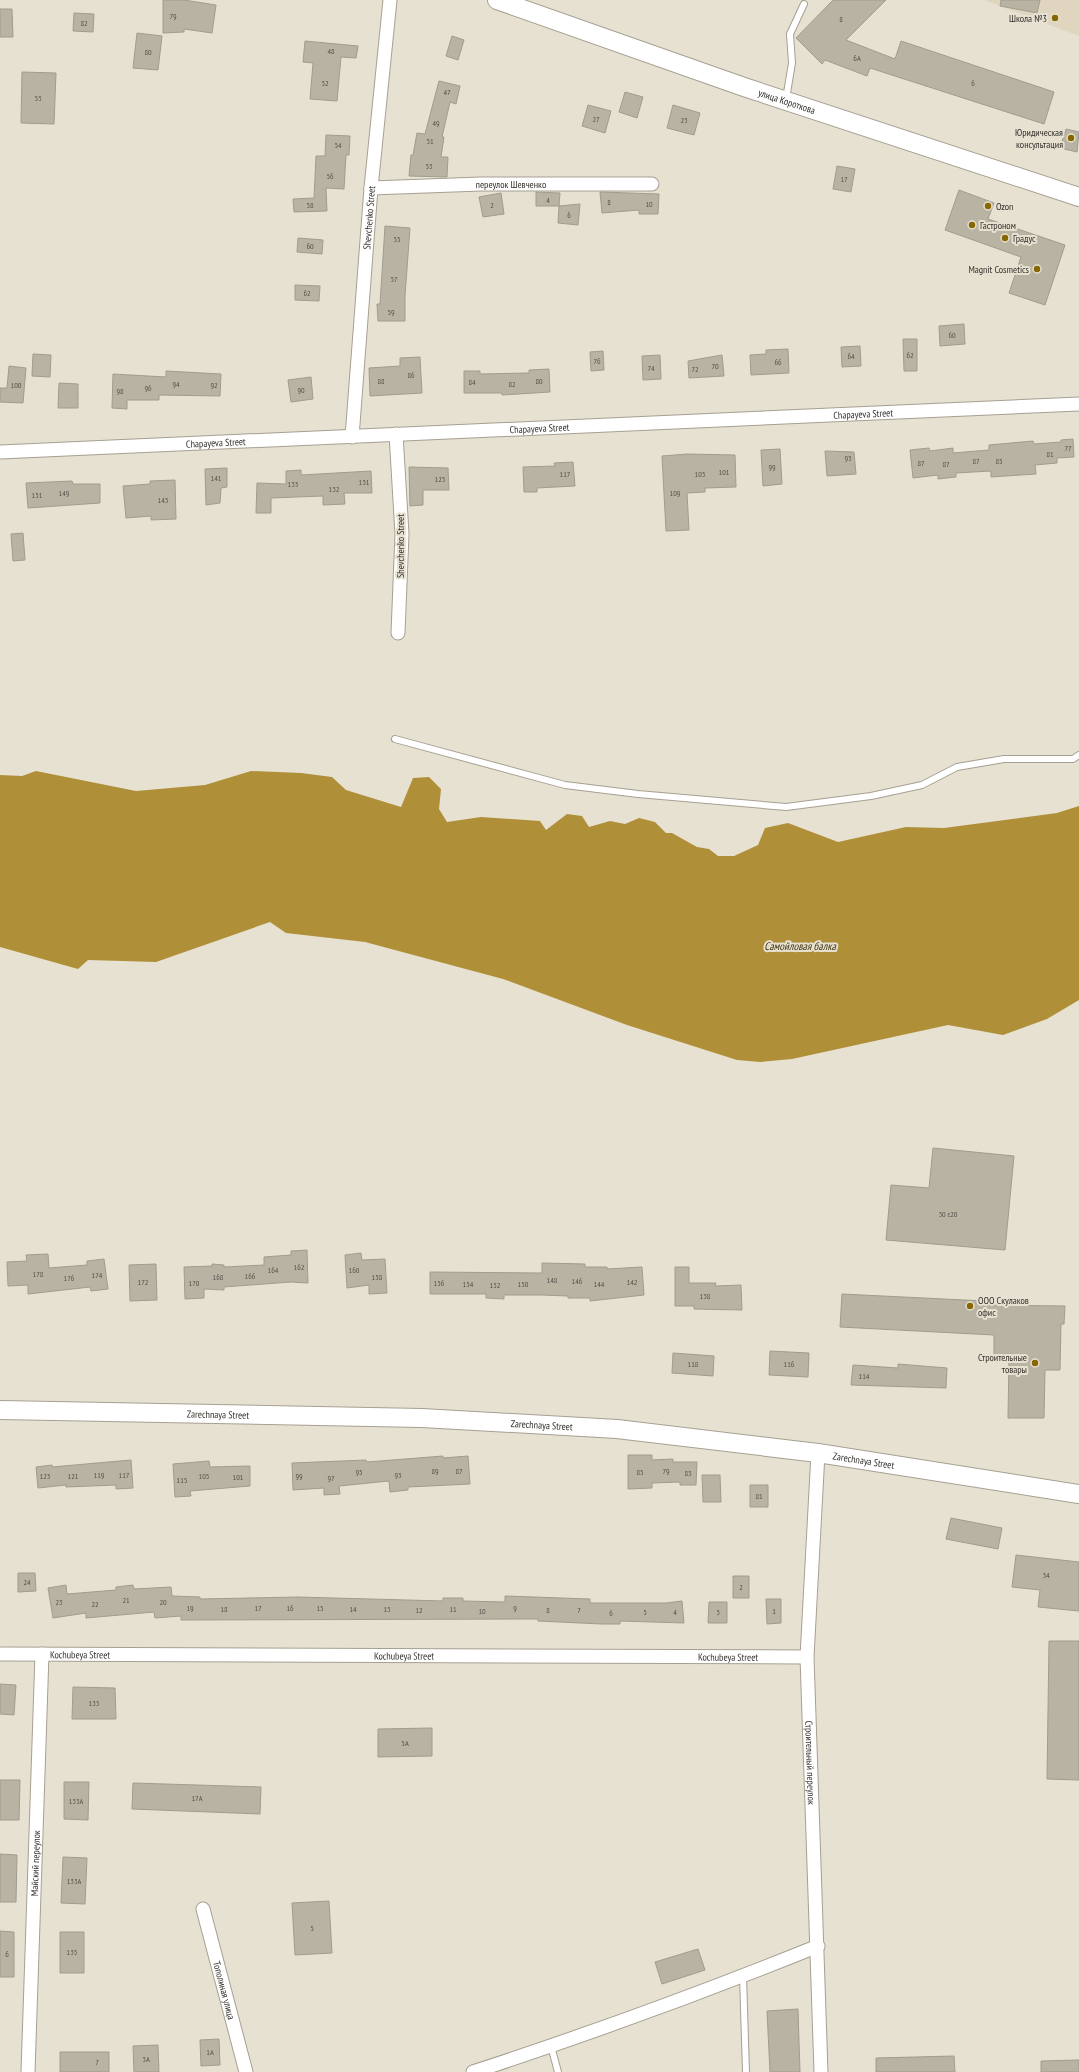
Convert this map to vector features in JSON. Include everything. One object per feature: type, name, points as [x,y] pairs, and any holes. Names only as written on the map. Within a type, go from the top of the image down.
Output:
[{"type":"main road","name":"улица Короткова","points":[[497,0],[786,101],[1079,197]]},
{"type":"main road","name":"Zarechnaya Street","points":[[0,1410],[422,1418],[617,1429],[818,1453],[1079,1494]]},
{"type":"street","name":"Shevchenko Street","points":[[352,437],[371,188],[390,0]]},
{"type":"street","name":"переулок Шевченко","points":[[371,188],[481,184],[652,184]]},
{"type":"street","name":"Chapayeva Street","points":[[0,452],[1079,404]]},
{"type":"street","name":"Shevchenko Street","points":[[396,434],[402,534],[398,633]]},
{"type":"street","name":"Строительный переулок","points":[[818,1453],[807,1657],[818,1946],[821,2072]]},
{"type":"street","name":"Kochubeya Street","points":[[0,1654],[807,1657]]},
{"type":"street","name":"Майский переулок","points":[[28,2072],[42,1654]]},
{"type":"street","name":"Тополиная улица","points":[[203,1909],[246,2072]]},
{"type":"street","points":[[473,2072],[551,2046],[744,1976],[818,1946]]},
{"type":"lane","points":[[786,101],[792,63],[790,34],[804,4]]},
{"type":"lane","points":[[395,739],[565,785],[638,794],[786,807],[871,796],[922,785],[957,767],[1004,759],[1073,759],[1079,755]]},
{"type":"lane","points":[[744,1976],[746,2072]]},
{"type":"lane","points":[[551,2046],[558,2072]]},
{"type":"shaded area","name":"Школа №3","points":[[984,0],[1079,0],[1079,36]]},
{"type":"water","name":"Самойловая балка","points":[[36,771],[136,791],[205,785],[251,771],[301,773],[332,777],[346,790],[401,807],[413,778],[429,777],[441,789],[439,809],[447,822],[481,817],[540,821],[546,830],[567,814],[582,816],[589,827],[610,821],[625,824],[639,818],[655,822],[666,833],[672,833],[697,847],[709,849],[718,856],[734,856],[758,845],[765,828],[788,823],[838,842],[906,827],[944,828],[1057,813],[1079,806],[1079,1000],[1047,1019],[1003,1035],[948,1025],[792,1059],[760,1062],[737,1060],[627,1025],[503,979],[365,942],[286,933],[270,922],[156,962],[88,960],[78,969],[0,947],[0,775],[22,776]]},
{"type":"building","points":[[163,0],[184,0],[216,5],[212,33],[184,29],[184,32],[163,33]]},
{"type":"building","points":[[833,0],[886,0],[846,40],[895,59],[901,41],[1054,92],[1044,124],[870,68],[867,76],[825,60],[822,64],[796,38]]},
{"type":"building","points":[[1001,0],[1040,0],[1037,13],[1000,6]]},
{"type":"building","points":[[0,9],[12,9],[13,37],[0,37]]},
{"type":"building","points":[[74,13],[94,14],[93,32],[73,31]]},
{"type":"building","points":[[137,33],[162,36],[158,70],[133,68]]},
{"type":"building","points":[[452,36],[464,40],[458,60],[446,56]]},
{"type":"building","points":[[305,41],[358,46],[356,58],[341,57],[337,101],[310,99],[313,63],[303,62]]},
{"type":"building","points":[[22,72],[56,73],[54,124],[21,123]]},
{"type":"building","points":[[439,81],[460,86],[456,104],[450,102],[442,137],[444,137],[441,157],[448,157],[447,177],[409,176],[411,155],[413,155],[417,133],[425,134]]},
{"type":"building","points":[[625,92],[643,97],[637,118],[619,112]]},
{"type":"building","points":[[588,105],[611,111],[605,133],[582,126]]},
{"type":"building","points":[[673,105],[700,113],[694,135],[667,128]]},
{"type":"building","name":"Юридическая консультация","points":[[1066,129],[1079,132],[1077,152],[1060,148]]},
{"type":"building","points":[[326,135],[350,136],[349,155],[346,155],[344,189],[326,188],[327,211],[294,212],[293,199],[314,198],[316,156],[325,156]]},
{"type":"building","points":[[837,166],[855,169],[851,192],[833,189]]},
{"type":"building","points":[[959,190],[994,203],[988,219],[1065,245],[1045,305],[1009,293],[1021,257],[945,230]]},
{"type":"building","points":[[536,192],[560,193],[559,206],[536,206]]},
{"type":"building","points":[[600,192],[659,194],[658,214],[639,214],[639,210],[602,213]]},
{"type":"building","points":[[501,193],[504,214],[483,217],[479,197]]},
{"type":"building","points":[[580,204],[578,225],[558,223],[559,206]]},
{"type":"building","points":[[385,226],[410,228],[405,296],[405,321],[378,321],[377,304],[380,304]]},
{"type":"building","points":[[298,238],[323,240],[322,254],[297,252]]},
{"type":"building","points":[[295,285],[320,286],[319,301],[295,300]]},
{"type":"building","points":[[964,324],[965,344],[940,346],[939,326]]},
{"type":"building","points":[[903,339],[917,339],[917,371],[904,371]]},
{"type":"building","points":[[860,346],[861,366],[842,367],[841,347]]},
{"type":"building","points":[[788,349],[789,373],[751,375],[750,355],[766,354],[766,350]]},
{"type":"building","points":[[603,351],[604,370],[591,371],[590,352]]},
{"type":"building","points":[[33,354],[51,355],[50,377],[32,376]]},
{"type":"building","points":[[660,355],[661,379],[643,380],[642,356]]},
{"type":"building","points":[[722,355],[724,376],[689,378],[688,361]]},
{"type":"building","points":[[420,357],[422,393],[370,396],[369,368],[400,366],[400,358]]},
{"type":"building","points":[[9,366],[26,368],[23,403],[0,402],[0,388],[7,388]]},
{"type":"building","points":[[549,369],[550,392],[502,395],[502,393],[464,393],[464,371],[480,371],[480,374],[529,373],[529,370]]},
{"type":"building","points":[[166,371],[221,374],[220,396],[159,395],[159,400],[127,400],[127,409],[112,408],[113,374],[166,377]]},
{"type":"building","points":[[311,377],[313,399],[291,402],[288,380]]},
{"type":"building","points":[[59,383],[78,384],[78,408],[58,408]]},
{"type":"building","points":[[1073,439],[1074,457],[1057,458],[1057,463],[1035,465],[1036,474],[991,477],[991,471],[956,473],[956,477],[938,479],[938,475],[913,478],[910,450],[929,448],[930,451],[953,448],[953,453],[989,450],[989,445],[1033,441],[1034,444],[1061,442],[1061,440]]},
{"type":"building","points":[[780,449],[782,484],[763,486],[761,450]]},
{"type":"building","points":[[825,451],[854,452],[856,474],[827,476]]},
{"type":"building","points":[[687,454],[735,455],[736,487],[705,488],[705,492],[687,493],[689,530],[666,531],[662,456]]},
{"type":"building","points":[[573,462],[575,486],[537,488],[537,492],[524,492],[523,467],[555,466],[554,463]]},
{"type":"building","points":[[409,467],[448,468],[449,490],[423,490],[423,505],[410,506]]},
{"type":"building","points":[[227,468],[227,487],[221,488],[220,503],[206,505],[205,469]]},
{"type":"building","points":[[301,470],[301,475],[371,471],[372,493],[344,493],[345,504],[323,505],[323,496],[271,498],[271,513],[256,513],[257,483],[286,484],[286,471]]},
{"type":"building","points":[[175,480],[176,519],[151,520],[151,516],[126,518],[123,486],[150,484],[150,481]]},
{"type":"building","points":[[72,481],[73,484],[100,484],[100,503],[28,508],[26,483]]},
{"type":"building","points":[[23,533],[25,560],[13,561],[11,534]]},
{"type":"building","points":[[933,1148],[1014,1156],[1005,1250],[886,1240],[891,1185],[929,1188]]},
{"type":"building","points":[[307,1250],[308,1283],[291,1282],[224,1287],[224,1290],[204,1289],[204,1298],[185,1299],[184,1267],[212,1266],[212,1264],[224,1265],[224,1267],[264,1265],[264,1257],[291,1255],[291,1251]]},
{"type":"building","points":[[361,1253],[362,1260],[385,1259],[387,1293],[369,1294],[369,1285],[347,1288],[345,1255]]},
{"type":"building","points":[[48,1254],[49,1268],[87,1265],[87,1261],[104,1259],[108,1289],[91,1291],[90,1287],[28,1294],[28,1285],[8,1286],[7,1262],[27,1261],[26,1255]]},
{"type":"building","points":[[542,1263],[585,1264],[585,1267],[607,1267],[607,1269],[642,1267],[644,1295],[590,1301],[590,1298],[568,1298],[568,1296],[504,1295],[504,1299],[486,1298],[486,1294],[430,1294],[430,1272],[542,1273]]},
{"type":"building","points":[[156,1264],[157,1300],[130,1301],[129,1265]]},
{"type":"building","points":[[675,1267],[689,1267],[689,1283],[716,1283],[715,1286],[741,1285],[742,1310],[694,1309],[694,1306],[675,1306]]},
{"type":"building","points":[[842,1294],[985,1301],[985,1305],[1065,1306],[1064,1324],[1061,1324],[1060,1370],[1045,1370],[1044,1418],[1008,1418],[1009,1356],[994,1356],[994,1335],[840,1327]]},
{"type":"building","points":[[770,1351],[809,1353],[808,1377],[769,1375]]},
{"type":"building","points":[[673,1353],[714,1356],[713,1376],[672,1373]]},
{"type":"building","points":[[898,1364],[947,1368],[946,1388],[851,1385],[853,1365],[898,1368]]},
{"type":"building","points":[[628,1455],[652,1455],[652,1460],[673,1459],[673,1462],[697,1462],[696,1485],[680,1485],[680,1482],[652,1483],[652,1488],[628,1489]]},
{"type":"building","points":[[443,1456],[443,1458],[468,1456],[470,1484],[408,1487],[408,1490],[390,1492],[389,1481],[339,1486],[340,1494],[324,1495],[324,1488],[293,1490],[292,1463],[366,1460],[367,1462]]},
{"type":"building","points":[[131,1460],[133,1488],[116,1489],[116,1485],[66,1487],[66,1485],[38,1488],[36,1467]]},
{"type":"building","points":[[209,1461],[210,1467],[250,1466],[250,1486],[190,1491],[191,1496],[175,1497],[173,1464]]},
{"type":"building","points":[[702,1475],[720,1475],[721,1502],[703,1502]]},
{"type":"building","points":[[750,1485],[768,1485],[768,1507],[750,1507]]},
{"type":"building","points":[[951,1518],[1002,1528],[998,1549],[946,1539]]},
{"type":"building","points":[[1016,1555],[1079,1562],[1079,1611],[1038,1607],[1040,1590],[1012,1587]]},
{"type":"building","points":[[18,1573],[35,1573],[36,1591],[18,1592]]},
{"type":"building","points":[[733,1576],[749,1576],[749,1598],[733,1598]]},
{"type":"building","points":[[66,1585],[67,1594],[116,1590],[116,1587],[133,1585],[134,1589],[171,1587],[172,1596],[200,1597],[200,1599],[298,1597],[443,1601],[443,1598],[463,1598],[463,1601],[505,1602],[505,1596],[590,1599],[590,1603],[666,1603],[682,1601],[684,1623],[620,1621],[620,1624],[602,1624],[538,1621],[538,1619],[181,1620],[181,1616],[155,1618],[154,1612],[86,1618],[86,1613],[53,1618],[48,1588]]},
{"type":"building","points":[[766,1599],[781,1599],[781,1623],[767,1624]]},
{"type":"building","points":[[709,1602],[727,1602],[727,1623],[708,1623]]},
{"type":"building","points":[[1049,1641],[1079,1641],[1079,1780],[1047,1779]]},
{"type":"building","points":[[0,1684],[16,1685],[14,1715],[0,1714]]},
{"type":"building","points":[[73,1687],[115,1688],[116,1719],[72,1719]]},
{"type":"building","points":[[432,1728],[432,1756],[378,1757],[378,1729]]},
{"type":"building","points":[[0,1780],[20,1780],[19,1820],[0,1820]]},
{"type":"building","points":[[64,1782],[89,1782],[88,1820],[64,1819]]},
{"type":"building","points":[[133,1783],[261,1787],[260,1814],[132,1809]]},
{"type":"building","points":[[0,1854],[17,1855],[16,1902],[0,1902]]},
{"type":"building","points":[[63,1857],[87,1858],[85,1904],[61,1903]]},
{"type":"building","points":[[329,1901],[332,1953],[295,1955],[292,1903]]},
{"type":"building","points":[[0,1931],[14,1932],[14,1977],[0,1977]]},
{"type":"building","points":[[60,1932],[84,1932],[84,1973],[60,1973]]},
{"type":"building","points":[[698,1949],[705,1970],[662,1984],[655,1962]]},
{"type":"building","points":[[798,2009],[800,2072],[770,2072],[767,2011]]},
{"type":"building","points":[[219,2039],[220,2065],[201,2066],[200,2040]]},
{"type":"building","points":[[158,2045],[159,2072],[134,2072],[133,2046]]},
{"type":"building","points":[[60,2052],[109,2052],[109,2072],[60,2072]]},
{"type":"building","points":[[954,2056],[955,2072],[876,2072],[876,2058]]},
{"type":"building","points":[[1079,2060],[1079,2072],[1041,2072],[1041,2061]]},
{"type":"place","name":"Школа №3","points":[[1055,18]]},
{"type":"place","name":"Юридическая консультация","points":[[1071,138]]},
{"type":"place","name":"Ozon","points":[[988,206]]},
{"type":"place","name":"Гастроном","points":[[972,225]]},
{"type":"place","name":"Градус","points":[[1005,238]]},
{"type":"place","name":"Magnit Cosmetics","points":[[1037,269]]},
{"type":"place","name":"ООО Скулаков офис","points":[[970,1306]]},
{"type":"place","name":"Строительные товары","points":[[1035,1363]]}]
